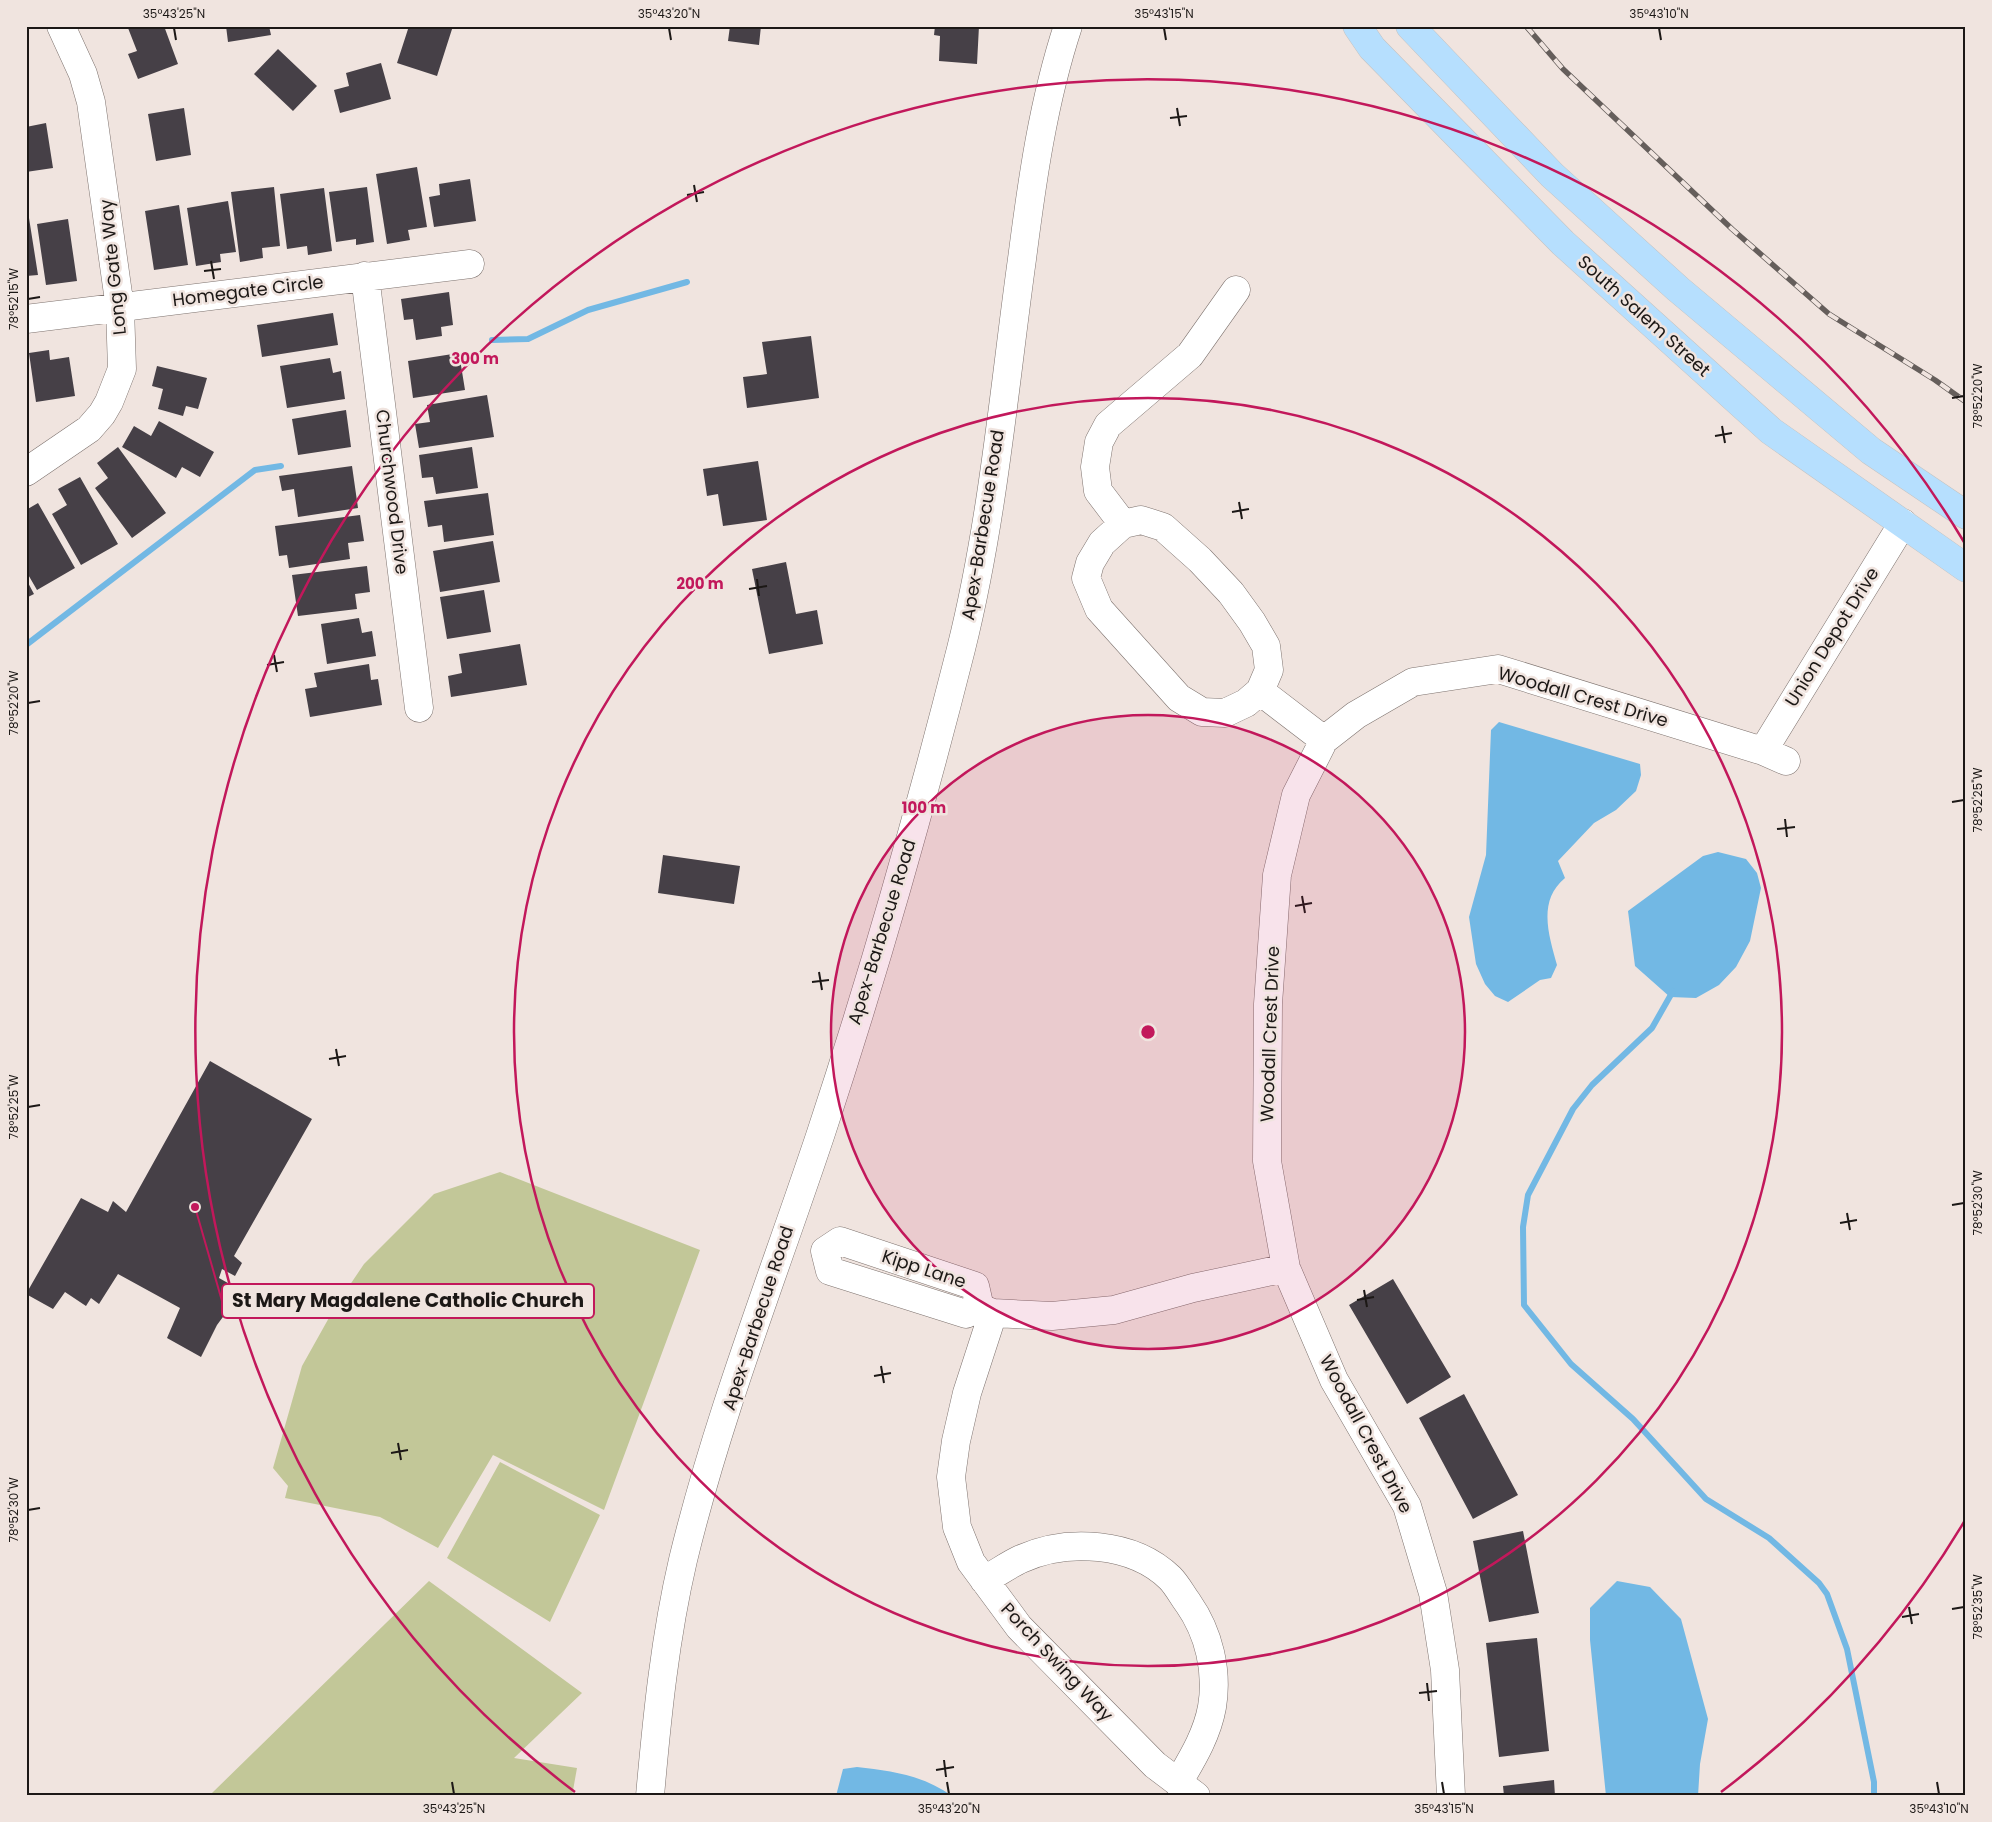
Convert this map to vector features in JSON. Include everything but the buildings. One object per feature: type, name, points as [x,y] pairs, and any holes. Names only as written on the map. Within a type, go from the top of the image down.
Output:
[{"type":"main road","name":"South Salem Street","points":[[1357,26],[1372,48],[1564,243],[1771,431],[1966,568]]},
{"type":"main road","points":[[1410,26],[1552,175],[1678,289],[1871,451],[1966,515]]},
{"type":"street","name":"Long Gate Way","points":[[26,472],[75,440],[102,414],[116,389],[122,369],[120,308],[92,102],[83,74],[61,26]]},
{"type":"street","name":"Apex-Barbecue Road","points":[[650,1796],[664,1665],[682,1562],[704,1483],[826,1118],[875,959],[902,868],[974,598],[986,531],[1033,175],[1053,69],[1068,26]]},
{"type":"street","name":"Homegate Circle","points":[[26,319],[470,264]]},
{"type":"street","name":"Churchwood Drive","points":[[365,276],[419,708]]},
{"type":"street","points":[[1123,524],[1098,491],[1095,467],[1098,442],[1108,424],[1190,355],[1236,290]]},
{"type":"street","points":[[1141,520],[1163,528],[1200,560],[1230,593],[1252,622],[1266,646],[1269,670],[1260,691],[1246,703],[1225,713],[1202,712],[1179,698],[1099,609],[1086,578],[1090,563],[1102,543],[1123,524],[1141,520]]},
{"type":"street","name":"Union Depot Drive","points":[[1774,756],[1902,523]]},
{"type":"street","name":"Woodall Crest Drive","points":[[1451,1796],[1446,1670],[1433,1593],[1407,1506],[1334,1380],[1286,1268],[1267,1152],[1268,1004],[1277,875],[1296,795],[1324,740],[1356,715],[1413,682],[1498,669],[1774,756]]},
{"type":"street","points":[[1260,691],[1324,740]]},
{"type":"street","name":"Kipp Lane","points":[[783,1242],[825,1251],[840,1241],[975,1286],[987,1311]]},
{"type":"street","points":[[987,1311],[1052,1316],[1114,1310],[1193,1288],[1286,1268]]},
{"type":"street","name":"Porch Swing Way","points":[[987,1311],[956,1441],[951,1477],[957,1527],[971,1562],[1019,1627],[1155,1766],[1187,1789]]},
{"type":"street","points":[[984,1580],[1021,1559],[1058,1548],[1090,1547],[1136,1555],[1170,1578],[1200,1620],[1213,1660],[1212,1707],[1187,1789]]},
{"type":"green space","points":[[500,1172],[700,1250],[604,1510],[493,1455],[438,1548],[380,1517],[285,1498],[288,1486],[273,1468],[302,1366],[335,1307],[364,1264],[434,1194]]},
{"type":"green space","points":[[500,1462],[600,1515],[550,1622],[447,1558]]},
{"type":"green space","points":[[429,1581],[582,1693],[514,1758],[577,1768],[572,1796],[214,1796],[212,1793]]},
{"type":"water","points":[[1499,722],[1640,764],[1641,775],[1636,791],[1616,810],[1594,823],[1558,861],[1565,878],[1556,887],[1548,908],[1549,931],[1557,965],[1551,978],[1540,980],[1508,1002],[1495,996],[1485,984],[1476,964],[1469,917],[1486,855],[1491,730]]},
{"type":"water","points":[[1718,852],[1746,859],[1757,873],[1761,888],[1750,941],[1736,967],[1719,985],[1696,998],[1670,997],[1635,966],[1628,911],[1703,856]]},
{"type":"water","points":[[1617,1581],[1650,1587],[1681,1619],[1708,1719],[1700,1764],[1698,1796],[1606,1796],[1590,1640],[1590,1608]]},
{"type":"water","points":[[857,1767],[906,1775],[930,1783],[952,1796],[836,1796],[843,1769]]},
{"type":"waterway","points":[[492,340],[528,339],[588,310],[687,282]]},
{"type":"waterway","points":[[26,645],[255,470],[281,466]]},
{"type":"waterway","points":[[1673,991],[1652,1028],[1592,1085],[1573,1109],[1528,1195],[1523,1227],[1524,1305],[1571,1364],[1633,1419],[1706,1499],[1769,1538],[1819,1583],[1827,1594],[1847,1649],[1874,1782],[1874,1796]]},
{"type":"railway","points":[[1526,26],[1563,69],[1732,229],[1829,314],[1935,380],[1966,402]]},
{"type":"place","name":"St Mary Magdalene Catholic Church","points":[[195,1207]]}]
